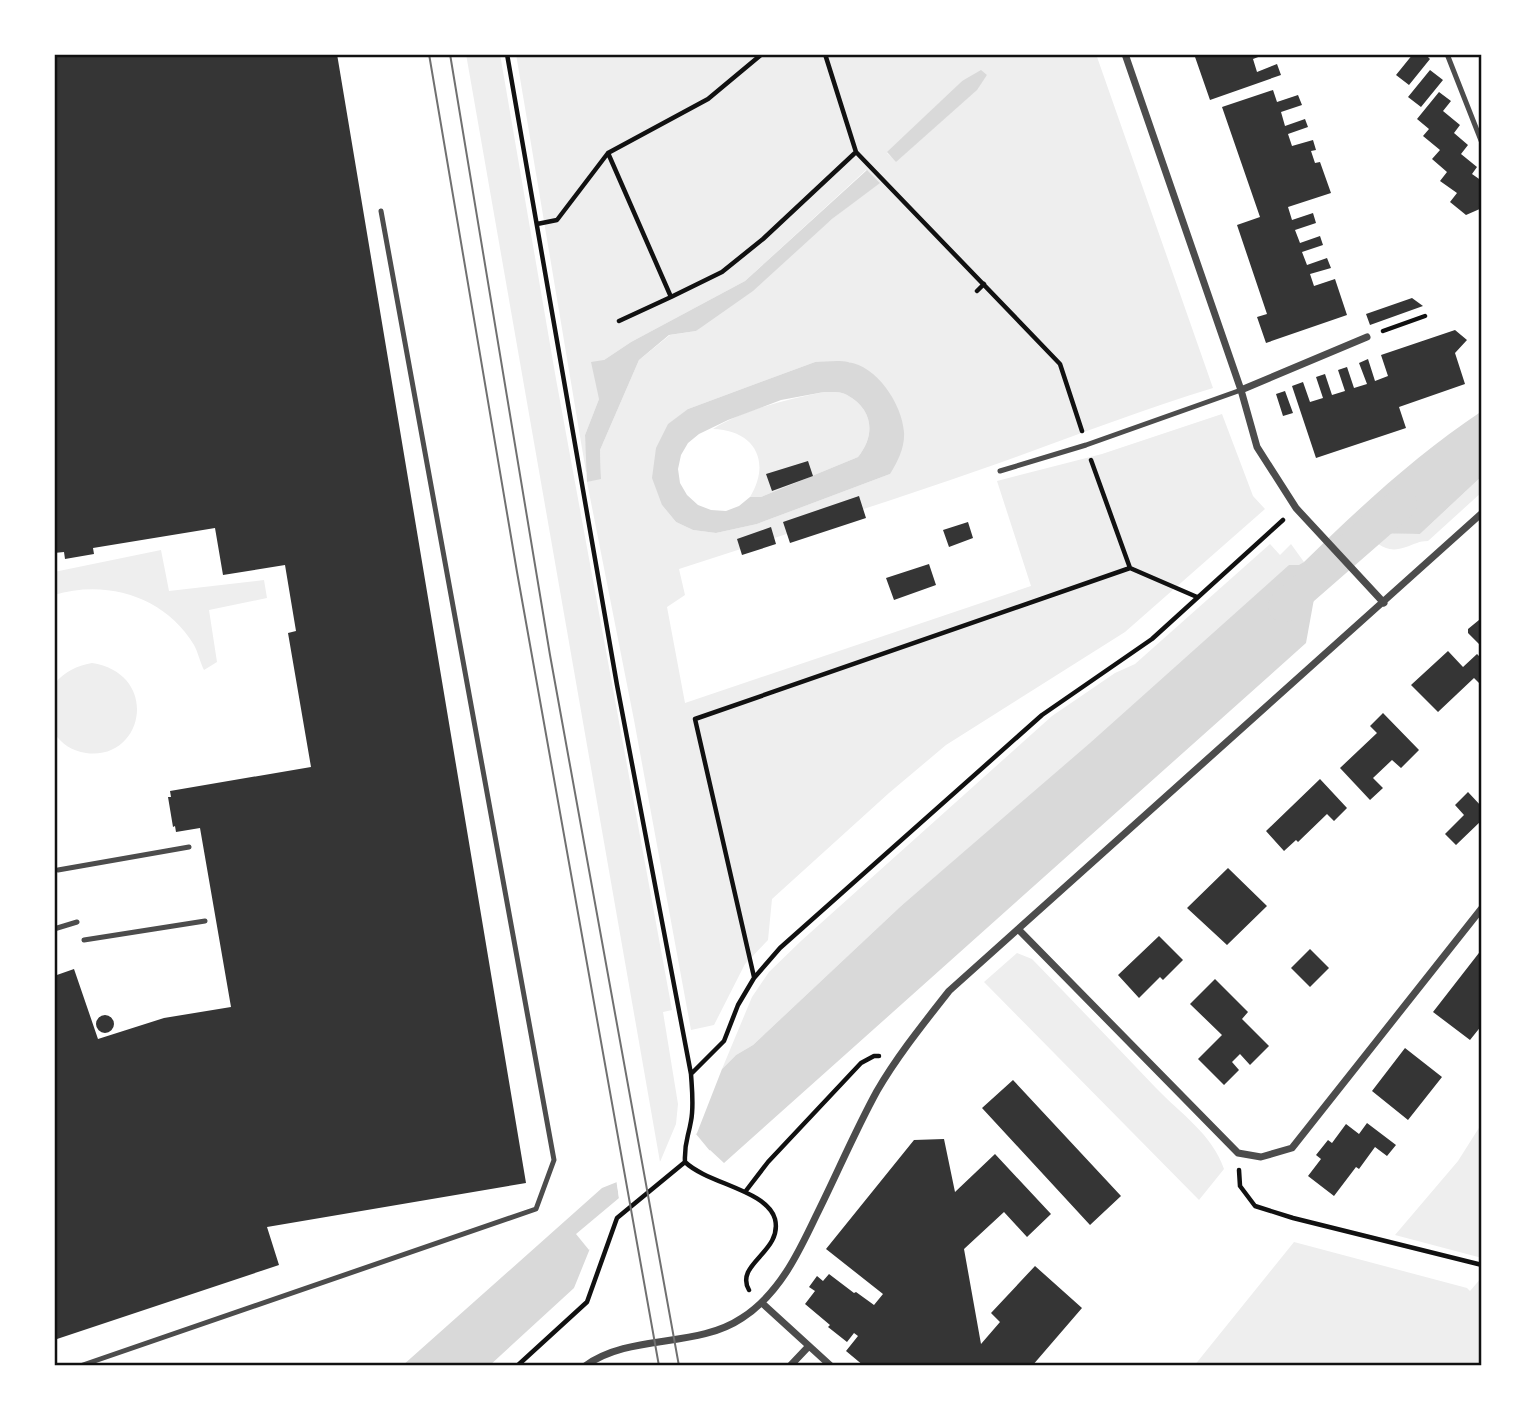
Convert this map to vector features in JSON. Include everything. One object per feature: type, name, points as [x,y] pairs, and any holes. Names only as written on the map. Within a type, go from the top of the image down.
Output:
[{"type":"street","points":[[1125,54],[1241,390],[1257,447],[1296,508],[1384,603]]},
{"type":"street","points":[[1241,390],[1367,337]]},
{"type":"street","points":[[585,1366],[593,1360],[623,1349],[711,1333],[741,1319],[762,1303],[795,1260],[876,1092],[898,1057],[949,991],[1482,513]]},
{"type":"street","points":[[1019,930],[1238,1153],[1261,1157],[1292,1148],[1482,908]]},
{"type":"street","points":[[762,1303],[831,1366]]},
{"type":"street","points":[[790,1366],[808,1347]]},
{"type":"lane","points":[[1447,54],[1482,143]]},
{"type":"lane","points":[[80,1366],[536,1209],[554,1160],[381,211]]},
{"type":"lane","points":[[1000,471],[1086,445],[1241,390]]},
{"type":"lane","points":[[58,870],[189,847]]},
{"type":"lane","points":[[84,940],[205,921]]},
{"type":"lane","points":[[54,929],[78,922]]},
{"type":"path","points":[[507,54],[617,685],[691,1074],[691,1121],[684,1144],[685,1161],[710,1179],[745,1192],[770,1207],[776,1234],[771,1245],[746,1274],[744,1282],[748,1290],[762,1303]]},
{"type":"path","points":[[537,224],[556,220],[608,153],[708,99],[762,54]]},
{"type":"path","points":[[825,54],[856,152],[1060,364],[1130,568]]},
{"type":"path","points":[[619,321],[722,272],[763,239],[856,152]]},
{"type":"path","points":[[608,153],[671,297]]},
{"type":"path","points":[[977,291],[984,284]]},
{"type":"path","points":[[1367,337],[1425,316]]},
{"type":"path","points":[[691,1074],[724,1041],[738,1005],[754,978],[780,948],[1042,715],[1152,639],[1296,508]]},
{"type":"path","points":[[754,978],[695,719],[1130,568],[1196,597]]},
{"type":"path","points":[[745,1192],[768,1162],[862,1063],[874,1056],[898,1057]]},
{"type":"path","points":[[1238,1153],[1240,1186],[1255,1206],[1482,1265]]},
{"type":"path","points":[[517,1366],[587,1302],[617,1218],[685,1161]]},
{"type":"shaded area","points":[[466,54],[500,54],[556,379],[672,1010],[663,1012],[678,1104],[676,1124],[660,1162]]},
{"type":"shaded area","points":[[516,54],[1096,54],[1213,388],[944,482],[679,569],[685,595],[667,607],[685,703],[1031,586],[997,481],[1102,454],[1222,414],[1253,496],[1265,509],[1125,632],[946,745],[772,899],[768,940],[745,964],[714,1025],[691,1030],[587,482],[601,478],[600,450],[639,360],[670,335],[696,331],[879,182],[866,170],[745,281],[631,342],[604,360],[599,399],[585,435],[586,472]],"holes":[[[987,75],[976,90],[896,161],[887,153],[962,81]],[[815,362],[850,362],[890,474],[757,524],[716,533],[693,530],[676,522],[662,505],[688,409]]]},
{"type":"shaded area","points":[[981,70],[987,75],[977,90],[896,162],[887,152],[962,81]]},
{"type":"shaded area","points":[[867,170],[880,183],[832,219],[753,291],[696,331],[669,335],[639,360],[600,450],[601,479],[587,482],[585,435],[599,399],[591,362],[604,360],[631,342],[745,281]]},
{"type":"shaded area","points":[[815,362],[848,362],[869,371],[886,388],[902,421],[903,443],[890,474],[757,524],[716,533],[693,530],[676,522],[662,505],[652,478],[656,448],[668,424],[688,409]],"holes":[[[827,392],[847,395],[856,401],[867,415],[868,440],[858,457],[761,497],[750,497],[739,506],[726,511],[711,510],[698,505],[687,495],[680,483],[678,469],[681,455],[688,443],[699,434],[781,400]]]},
{"type":"shaded area","points":[[824,392],[847,395],[856,401],[867,415],[869,431],[864,449],[858,457],[761,497],[750,497],[759,471],[755,450],[749,441],[739,435],[713,429],[753,410]]},
{"type":"shaded area","points":[[1482,411],[1482,476],[1420,534],[1365,533],[1318,577],[1306,643],[724,1163],[710,1150],[591,1246],[574,1288],[489,1366],[402,1366],[602,1188],[617,1182],[619,1199],[694,1137],[722,1069],[736,1055],[753,1045],[901,906],[1090,743],[1289,565],[1304,562],[1389,482],[1434,445]]},
{"type":"shaded area","points":[[1482,476],[1482,492],[1428,541],[1399,549],[1388,549],[1366,532],[1420,534]]},
{"type":"shaded area","points":[[1270,544],[1280,555],[1291,544],[1304,562],[901,906],[753,1045],[736,1055],[722,1069],[752,997],[769,972],[801,941],[1052,716],[1115,673],[1135,664]]},
{"type":"shaded area","points":[[161,550],[169,591],[264,580],[267,598],[209,610],[217,662],[204,670],[194,645],[182,628],[151,603],[114,591],[94,589],[54,595],[54,572]]},
{"type":"shaded area","points":[[92,663],[114,670],[128,683],[136,698],[137,715],[132,731],[121,744],[106,752],[86,753],[68,746],[54,733],[55,683],[72,670]]},
{"type":"shaded area","points":[[1017,953],[1032,959],[1212,1145],[1224,1169],[1199,1200],[984,982]]},
{"type":"shaded area","points":[[1482,1123],[1482,1258],[1395,1235],[1458,1161]]},
{"type":"shaded area","points":[[1294,1242],[1470,1291],[1482,1277],[1482,1366],[1194,1366]]},
{"type":"pier","points":[[696,1134],[710,1151],[664,1189],[664,1192],[589,1250],[576,1234],[619,1198],[616,1179],[620,1181],[621,1192]]},
{"type":"building","points":[[54,54],[337,54],[526,1183],[267,1227],[279,1265],[54,1340],[54,976],[74,969],[98,1039],[164,1018],[231,1007],[200,828],[176,832],[168,797],[171,797],[170,791],[311,767],[288,633],[296,631],[285,565],[223,575],[215,528],[93,548],[94,554],[65,559],[64,552],[54,553]]},
{"type":"building","points":[[1194,54],[1266,54],[1253,59],[1257,72],[1277,64],[1281,75],[1210,100]]},
{"type":"building","points":[[1413,54],[1425,54],[1430,59],[1409,85],[1396,75]]},
{"type":"building","points":[[1430,70],[1443,80],[1421,107],[1408,97]]},
{"type":"building","points":[[1273,90],[1277,102],[1298,95],[1302,105],[1281,112],[1285,126],[1305,119],[1308,127],[1288,134],[1292,146],[1313,140],[1316,150],[1311,151],[1315,163],[1320,162],[1331,193],[1288,207],[1292,220],[1313,213],[1316,223],[1295,230],[1300,243],[1320,236],[1323,245],[1302,252],[1307,265],[1327,258],[1331,268],[1310,274],[1314,286],[1335,279],[1347,315],[1266,343],[1257,317],[1267,314],[1237,225],[1260,217],[1222,107]]},
{"type":"building","points":[[1439,92],[1451,101],[1443,111],[1460,125],[1454,133],[1468,145],[1461,154],[1477,167],[1472,174],[1482,181],[1482,208],[1466,215],[1450,202],[1457,193],[1440,181],[1447,172],[1432,159],[1440,150],[1423,136],[1429,129],[1417,119]]},
{"type":"building","points":[[1412,298],[1423,306],[1370,325],[1366,314]]},
{"type":"building","points":[[1455,330],[1467,340],[1455,353],[1465,384],[1399,407],[1406,428],[1316,458],[1292,386],[1303,382],[1310,402],[1323,398],[1316,377],[1325,374],[1332,395],[1345,391],[1338,370],[1347,367],[1354,388],[1367,384],[1359,363],[1368,359],[1375,381],[1388,376],[1381,355]]},
{"type":"building","points":[[1285,391],[1293,413],[1283,416],[1276,394]]},
{"type":"building","points":[[808,461],[813,476],[772,491],[766,474]]},
{"type":"building","points":[[859,496],[866,518],[790,543],[783,522]]},
{"type":"building","points":[[968,522],[973,538],[949,547],[943,530]]},
{"type":"building","points":[[771,527],[776,544],[742,555],[737,539]]},
{"type":"building","points":[[929,564],[936,585],[894,600],[886,578]]},
{"type":"building","points":[[1479,620],[1482,623],[1482,647],[1468,633],[1468,629]]},
{"type":"building","points":[[1448,651],[1463,667],[1477,654],[1482,659],[1482,686],[1474,678],[1438,712],[1411,685]]},
{"type":"building","points":[[1383,713],[1419,750],[1401,768],[1392,760],[1373,778],[1383,788],[1370,800],[1340,768],[1377,733],[1370,726]]},
{"type":"building","points":[[1320,779],[1347,808],[1334,821],[1327,814],[1298,842],[1296,840],[1284,851],[1266,831]]},
{"type":"building","points":[[1468,792],[1482,807],[1482,820],[1456,845],[1445,834],[1464,815],[1455,805]]},
{"type":"building","points":[[1228,868],[1267,906],[1227,945],[1187,908]]},
{"type":"building","points":[[1159,936],[1183,960],[1163,980],[1160,977],[1139,998],[1118,975]]},
{"type":"building","points":[[1310,949],[1329,968],[1310,987],[1291,968]]},
{"type":"building","points":[[1482,949],[1482,1025],[1470,1040],[1433,1012]]},
{"type":"building","points":[[1215,979],[1248,1012],[1242,1019],[1269,1046],[1250,1065],[1240,1054],[1232,1062],[1239,1070],[1224,1085],[1198,1059],[1222,1035],[1190,1004]]},
{"type":"building","points":[[105,1015],[111,1018],[114,1024],[111,1030],[105,1033],[99,1030],[96,1024],[99,1018]]},
{"type":"building","points":[[1405,1048],[1442,1077],[1408,1120],[1372,1091]]},
{"type":"building","points":[[1013,1080],[1121,1196],[1090,1225],[982,1108]]},
{"type":"building","points":[[1367,1123],[1396,1145],[1387,1156],[1375,1147],[1334,1196],[1308,1176],[1321,1159],[1316,1155],[1328,1140],[1332,1143],[1346,1124],[1359,1134]]},
{"type":"building","points":[[944,1139],[955,1192],[995,1154],[1051,1214],[1027,1237],[1004,1212],[964,1249],[981,1344],[1000,1322],[991,1313],[1035,1266],[1082,1308],[1032,1366],[864,1366],[846,1351],[858,1336],[854,1333],[847,1342],[805,1304],[815,1291],[809,1287],[817,1276],[823,1281],[829,1274],[874,1305],[883,1294],[826,1249],[914,1140]]},
{"type":"waterway","points":[[1284,606],[1401,504]]},
{"type":"tram line","points":[[429,54],[517,572],[659,1366]]},
{"type":"tram line","points":[[450,54],[550,655],[679,1366]]}]
